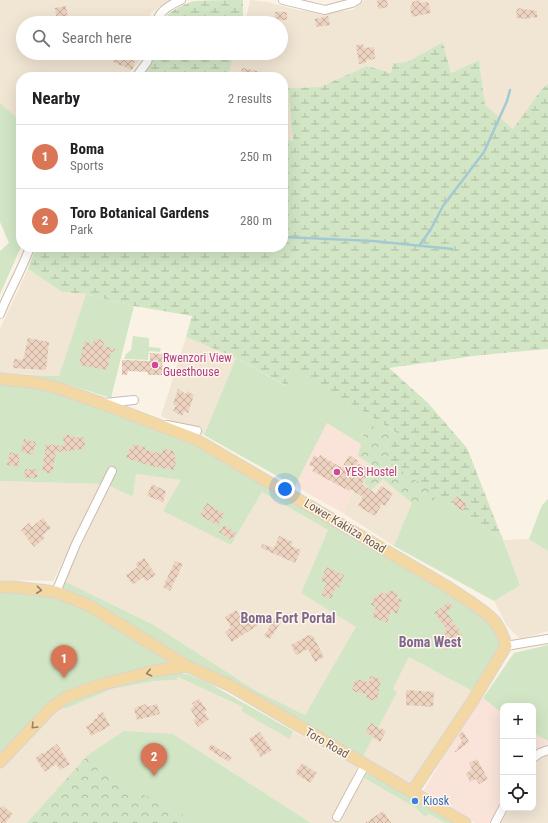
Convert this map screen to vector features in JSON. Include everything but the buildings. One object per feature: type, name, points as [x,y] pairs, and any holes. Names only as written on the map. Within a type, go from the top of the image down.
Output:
[{"type":"main road","name":"Lower Kakiiza Road","points":[[0,379],[32,382],[56,387],[195,439],[448,587],[495,622],[502,633],[506,646]]},
{"type":"main road","name":"Toro Road","points":[[0,587],[56,592],[90,606],[187,666],[229,685],[465,823]]},
{"type":"main road","points":[[412,792],[478,693],[506,646]]},
{"type":"main road","points":[[0,762],[52,707],[67,697],[103,684],[154,671],[187,666]]},
{"type":"street","points":[[159,16],[173,3],[181,0]]},
{"type":"street","points":[[283,0],[325,10],[352,4],[357,0]]},
{"type":"street","points":[[140,72],[148,60]]},
{"type":"street","points":[[0,314],[8,293],[28,252]]},
{"type":"street","points":[[101,403],[134,400]]},
{"type":"street","points":[[154,423],[198,431]]},
{"type":"street","points":[[56,592],[76,544],[112,470]]},
{"type":"street","points":[[506,646],[548,639]]},
{"type":"street","points":[[536,756],[548,750]]},
{"type":"street","points":[[337,817],[365,764]]},
{"type":"street","points":[[495,823],[501,811]]},
{"type":"shaded area","points":[[0,0],[170,0],[150,13],[150,16],[16,16],[16,60],[140,60],[130,72],[16,72],[16,117],[0,103]]},
{"type":"shaded area","points":[[250,0],[267,2],[297,10],[326,13],[353,10],[364,0],[548,0],[548,84],[541,90],[513,130],[485,105],[479,60],[451,73],[443,42],[407,62],[393,63],[391,73],[367,66],[320,87],[288,88],[288,72],[229,72],[233,60],[288,60],[288,16],[247,16]]},
{"type":"shaded area","points":[[288,88],[293,141],[288,140]]},
{"type":"shaded area","points":[[28,269],[62,292],[86,294],[59,376],[0,373],[0,329]]},
{"type":"shaded area","points":[[186,337],[236,358],[204,435],[161,416]]},
{"type":"shaded area","points":[[327,423],[370,450],[343,513],[295,486]]},
{"type":"shaded area","points":[[370,450],[420,483],[394,546],[343,513]]},
{"type":"shaded area","points":[[136,474],[181,480],[200,528],[231,545],[262,492],[328,530],[301,593],[357,627],[305,715],[253,689],[154,625],[64,581],[110,486],[133,497]]},
{"type":"shaded area","points":[[0,481],[102,484],[53,581],[0,580]]},
{"type":"shaded area","points":[[529,539],[548,551],[548,631],[520,639],[507,626],[494,601],[520,584],[503,540]]},
{"type":"shaded area","points":[[409,657],[472,691],[410,788],[361,760],[396,692],[393,689]]},
{"type":"shaded area","points":[[178,677],[243,707],[241,711],[290,738],[293,731],[357,768],[337,812],[364,778],[416,808],[425,817],[429,814],[445,823],[311,823],[173,734],[88,755],[27,823],[0,823],[0,763],[62,703],[65,709],[112,689],[155,681],[177,680]]},
{"type":"shaded area","points":[[483,698],[500,712],[500,805],[490,823],[475,823],[422,793],[471,711]]},
{"type":"shaded area","points":[[536,735],[548,741],[548,744],[536,751]]},
{"type":"shaded area","points":[[548,754],[548,823],[501,823],[507,811],[536,811],[537,761]]},
{"type":"green space","points":[[243,0],[243,16],[167,16],[181,6],[195,1]]},
{"type":"green space","points":[[443,42],[451,73],[479,60],[485,105],[513,129],[541,90],[548,84],[548,349],[481,355],[389,368],[428,403],[467,448],[503,540],[386,460],[397,433],[294,367],[287,386],[236,358],[186,337],[192,316],[134,306],[86,294],[62,292],[28,269],[34,252],[288,252],[288,140],[293,141],[288,88],[320,87],[367,66],[391,73],[393,63],[407,62]]},
{"type":"green space","points":[[152,60],[233,60],[229,72],[144,72]]},
{"type":"green space","points":[[0,103],[16,117],[16,252],[19,252],[0,294],[0,251],[9,243],[0,222]]},
{"type":"green space","points":[[86,294],[134,306],[111,398],[56,381],[0,374],[59,376]]},
{"type":"green space","points":[[133,336],[149,338],[149,347],[161,348],[160,352],[149,351],[148,360],[124,359],[126,354],[131,350]]},
{"type":"green space","points":[[236,358],[286,386],[294,366],[397,433],[396,440],[386,460],[327,423],[295,486],[204,435]]},
{"type":"green space","points":[[0,381],[35,385],[93,401],[201,446],[446,589],[491,623],[498,632],[500,645],[496,656],[472,691],[409,657],[393,689],[397,692],[361,760],[59,592],[64,581],[154,625],[253,689],[305,715],[356,627],[301,593],[328,530],[262,492],[231,545],[163,511],[181,480],[136,474],[133,497],[110,486],[102,484],[0,481]]},
{"type":"green space","points":[[371,425],[396,440],[434,483],[435,500],[426,501],[418,508],[383,479],[371,490],[364,483],[372,465],[358,456],[365,429]]},
{"type":"green space","points":[[420,483],[503,540],[520,585],[494,601],[394,546]]},
{"type":"green space","points":[[548,499],[548,551],[529,539],[542,505]]},
{"type":"green space","points":[[12,589],[86,605],[145,642],[163,659],[179,667],[67,697],[0,762],[0,590]]},
{"type":"green space","points":[[548,645],[548,741],[536,735],[536,703],[500,703],[500,712],[483,698],[514,653]]},
{"type":"green space","points":[[153,674],[187,674],[207,682],[293,731],[290,739],[241,711],[243,707],[178,677],[177,680],[155,681],[112,689],[65,709],[62,703],[68,699]]},
{"type":"green space","points":[[124,731],[173,734],[311,823],[27,823],[88,755]]},
{"type":"green space","points":[[88,755],[100,773],[183,814],[179,823],[27,823]]},
{"type":"green space","points":[[367,771],[458,823],[445,823],[429,814],[425,817],[416,808],[364,778]]},
{"type":"waterway","points":[[419,246],[431,229],[443,206],[484,152],[507,101],[510,90]]},
{"type":"waterway","points":[[288,237],[373,241],[452,249]]},
{"type":"place","name":"Rwenzori View Guesthouse","points":[[155,365]]},
{"type":"place","name":"YES Hostel","points":[[337,472]]},
{"type":"place","name":"Boma","points":[[64,678]]},
{"type":"place","name":"Toro Botanical Gardens","points":[[154,776]]},
{"type":"place","name":"Kiosk","points":[[415,801]]},
{"type":"district","name":"Boma Fort Portal","points":[[288,618]]},
{"type":"district","name":"Boma West","points":[[430,642]]}]
